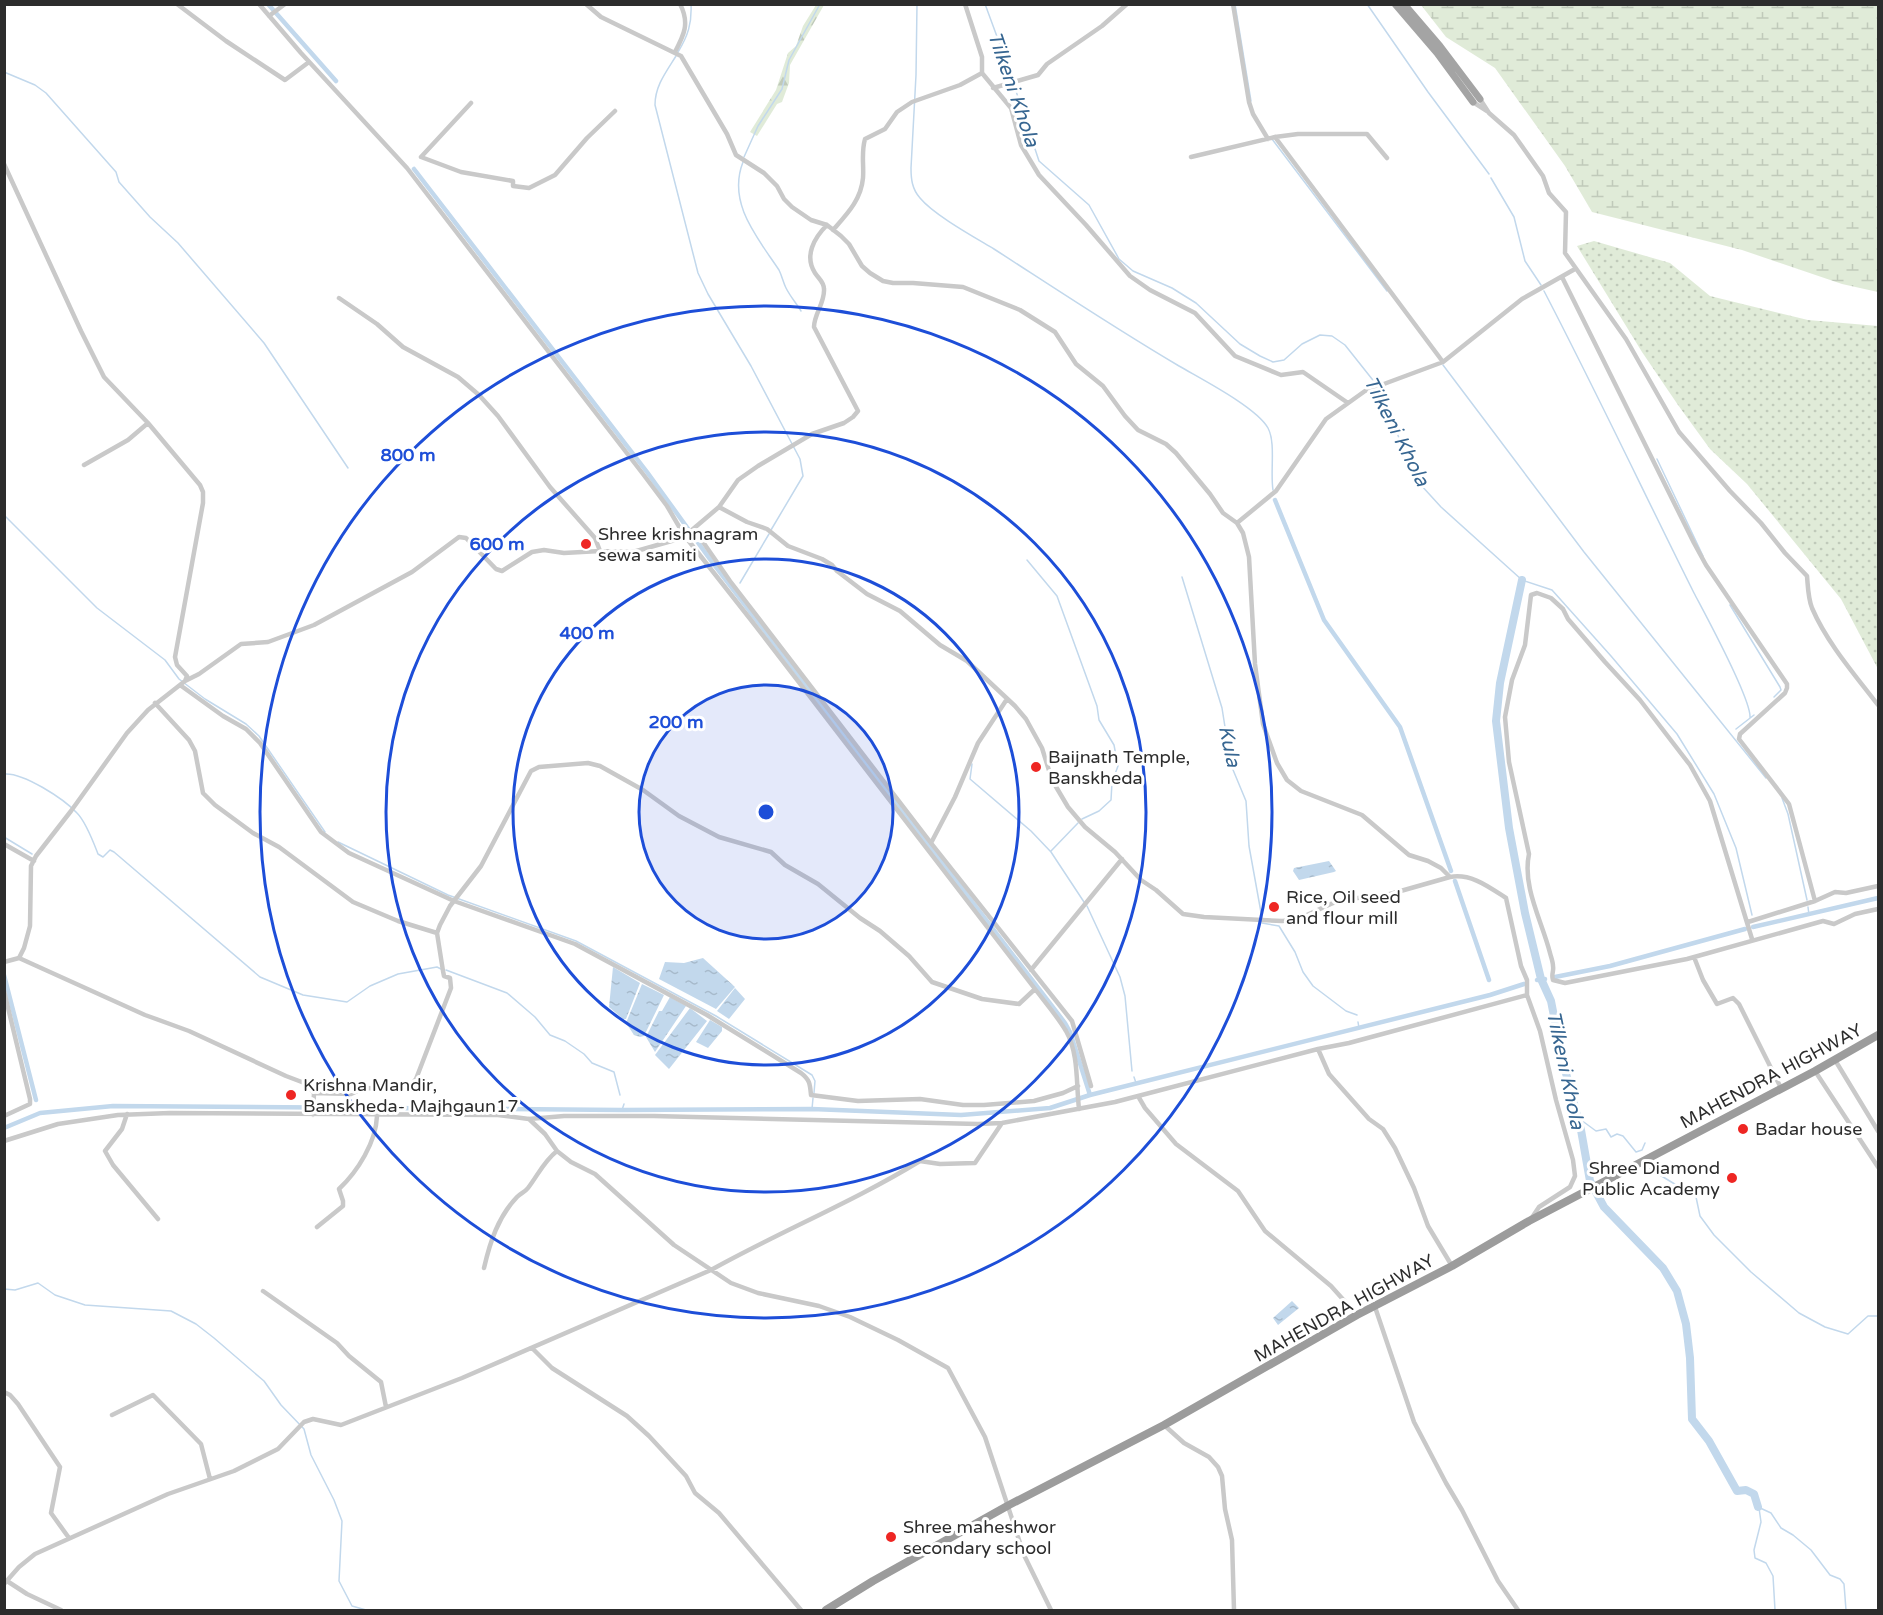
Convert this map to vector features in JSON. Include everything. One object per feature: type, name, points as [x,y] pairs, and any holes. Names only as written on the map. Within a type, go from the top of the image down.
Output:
[{"type":"highway","name":"MAHENDRA HIGHWAY","points":[[826,1611],[882,1576],[1009,1505],[1164,1425],[1357,1315],[1452,1266],[1529,1221],[1815,1071],[1878,1035]]},
{"type":"main road","points":[[1395,4],[1477,101]]},
{"type":"main road","points":[[1404,4],[1440,46],[1477,101]]},
{"type":"street","points":[[177,4],[226,41],[285,80],[309,62]]},
{"type":"street","points":[[259,4],[273,13],[309,62],[407,168],[643,474],[685,535],[1067,1032],[1077,1070],[1079,1109]]},
{"type":"street","points":[[273,13],[285,4]]},
{"type":"street","points":[[586,4],[601,17],[681,56],[727,134],[736,155],[764,173],[792,207],[811,220],[827,225],[849,244],[862,266],[883,281],[963,287],[1020,310],[1055,332],[1076,363],[1103,386],[1125,416],[1138,429],[1166,444],[1176,453],[1223,513],[1237,523],[1243,532],[1249,557],[1255,664],[1263,724],[1277,763],[1287,780],[1301,791],[1362,815],[1409,855],[1435,865],[1450,877]]},
{"type":"street","points":[[675,52],[686,31],[686,15],[680,4]]},
{"type":"street","points":[[965,4],[982,57],[982,73],[1011,108],[1021,145],[1039,175],[1130,276],[1150,290],[1195,313],[1236,356],[1281,375],[1303,372],[1348,403]]},
{"type":"street","points":[[993,88],[1038,75],[1047,64],[1102,26],[1127,4]]},
{"type":"street","points":[[1233,4],[1253,114],[1443,362]]},
{"type":"street","points":[[832,230],[853,208],[860,193],[863,177],[862,152],[865,140],[885,129],[897,112],[915,101],[960,85],[982,73]]},
{"type":"street","points":[[1477,101],[1514,135],[1544,176],[1549,193],[1566,212],[1565,253],[1626,339],[1679,432],[1808,576],[1812,608],[1832,643],[1878,705]]},
{"type":"street","points":[[471,103],[422,157],[461,172],[513,181],[513,186],[529,188],[555,175],[587,138],[615,111]]},
{"type":"street","points":[[1191,157],[1271,138],[1313,133],[1333,135],[1357,133],[1367,134],[1387,158]]},
{"type":"street","points":[[4,164],[104,377],[196,478],[203,492],[175,657],[177,665],[187,676],[182,683]]},
{"type":"street","points":[[19,958],[30,926],[30,879],[31,866],[34,861],[127,733],[155,703],[242,644],[268,642],[297,633],[412,572],[459,537],[466,538],[496,569],[502,571],[532,552],[544,550],[564,553],[639,551],[675,540],[694,529],[719,507],[738,480],[751,471],[812,434],[844,423],[853,417],[858,411],[814,327],[825,292],[811,264],[810,255],[817,235],[827,225]]},
{"type":"street","points":[[1237,523],[1274,492],[1326,419],[1365,390],[1443,362],[1522,299],[1575,269]]},
{"type":"street","points":[[1562,277],[1706,565],[1786,684],[1785,693],[1744,730],[1739,739],[1789,804],[1815,901]]},
{"type":"street","points":[[339,298],[377,324],[403,347],[458,377],[478,395],[498,416],[550,487],[594,538],[600,551]]},
{"type":"street","points":[[84,465],[128,440],[148,423]]},
{"type":"street","points":[[719,507],[747,522],[767,529],[788,546],[832,565],[867,594],[900,611],[940,645],[967,661],[1015,706],[1035,732],[1052,780],[1068,807],[1141,880],[1156,890],[1182,914],[1296,920],[1333,903],[1351,898],[1376,898],[1460,875],[1474,879],[1506,898],[1521,966],[1527,980],[1527,995],[1540,1031],[1556,1100],[1574,1160],[1575,1176],[1570,1187],[1539,1207],[1529,1221]]},
{"type":"street","points":[[694,529],[730,581],[1072,1022],[1091,1086]]},
{"type":"street","points":[[1752,939],[1710,801],[1690,765],[1665,731],[1583,636],[1563,609],[1551,598],[1537,593],[1531,595],[1525,645],[1512,680],[1505,717],[1509,762],[1529,854],[1527,864],[1530,890],[1551,957],[1553,980],[1565,983],[1694,957],[1823,921],[1834,924],[1855,914],[1878,909]]},
{"type":"street","points":[[182,683],[223,716],[246,729],[260,743],[307,813],[331,841],[349,853],[455,899],[575,944],[707,1015],[801,1073],[808,1078],[811,1095],[858,1101],[920,1098],[963,1105],[984,1105],[1034,1101],[1078,1086]]},
{"type":"street","points":[[931,843],[955,797],[978,743],[1007,699]]},
{"type":"street","points":[[155,703],[189,740],[195,752],[203,793],[215,805],[253,833],[279,847],[353,902],[398,921],[437,933]]},
{"type":"street","points":[[313,1095],[351,1094],[363,1088],[396,1089],[416,1080],[451,988],[450,978],[444,976],[437,933],[455,899],[481,866],[531,771],[538,767],[588,763],[600,766],[633,784],[679,816],[719,837],[771,852],[785,865],[818,884],[880,931],[909,956],[932,982],[982,999],[1019,1004],[1035,989]]},
{"type":"street","points":[[4,844],[34,861]]},
{"type":"street","points":[[1031,970],[1122,859]]},
{"type":"street","points":[[1748,922],[1815,901],[1835,892],[1846,893],[1878,886]]},
{"type":"street","points":[[1694,957],[1707,988],[1718,1004],[1733,998],[1739,1004],[1781,1088]]},
{"type":"street","points":[[4,963],[19,958],[307,1084],[313,1095],[313,1115]]},
{"type":"street","points":[[4,991],[30,1104],[26,1108],[4,1116]]},
{"type":"street","points":[[4,1141],[57,1124],[127,1114],[182,1113],[498,1115],[529,1119],[574,1116],[1002,1123],[1138,1096],[1527,995]]},
{"type":"street","points":[[1318,1049],[1329,1074],[1369,1119],[1383,1129],[1395,1148],[1414,1188],[1428,1226],[1452,1266]]},
{"type":"street","points":[[1835,1060],[1878,1131]]},
{"type":"street","points":[[1815,1071],[1878,1167]]},
{"type":"street","points":[[1138,1096],[1145,1108],[1176,1144],[1238,1191],[1265,1231],[1326,1281],[1357,1315]]},
{"type":"street","points":[[127,1114],[122,1129],[105,1151],[113,1165],[158,1219]]},
{"type":"street","points":[[317,1227],[343,1206],[344,1201],[339,1189],[351,1178],[370,1144],[377,1129],[377,1116]]},
{"type":"street","points":[[529,1119],[545,1134],[557,1151],[595,1174],[674,1245],[731,1283],[758,1293],[819,1306],[850,1317],[948,1368],[985,1437],[1024,1555],[1051,1611]]},
{"type":"street","points":[[61,1611],[6,1582],[35,1554],[168,1494],[234,1471],[278,1449],[304,1422],[313,1419],[340,1425],[452,1382],[711,1270],[748,1249],[804,1224],[920,1161],[940,1164],[975,1163],[1002,1123]]},
{"type":"street","points":[[484,1268],[497,1225],[518,1196],[530,1186],[540,1168],[557,1151]]},
{"type":"street","points":[[262,1291],[337,1342],[349,1356],[381,1382],[386,1407]]},
{"type":"street","points":[[1375,1307],[1414,1422],[1494,1575],[1518,1611]]},
{"type":"street","points":[[532,1348],[552,1368],[627,1416],[649,1436],[686,1476],[695,1493],[719,1513],[801,1611]]},
{"type":"street","points":[[4,1392],[18,1404],[60,1467],[51,1513],[69,1538]]},
{"type":"street","points":[[112,1415],[153,1395],[201,1444],[210,1479]]},
{"type":"street","points":[[1164,1425],[1184,1443],[1209,1457],[1222,1476],[1225,1509],[1232,1540],[1234,1611]]},
{"type":"green space","points":[[816,5],[824,5],[790,65],[789,83],[782,102],[777,104],[757,136],[750,132],[776,90],[788,53],[796,46],[803,26]]},
{"type":"green space","points":[[1421,5],[1878,5],[1878,292],[1842,284],[1742,250],[1592,212],[1565,166],[1495,68],[1446,37]]},
{"type":"green space","points":[[1594,241],[1670,263],[1710,296],[1808,320],[1878,326],[1878,669],[1841,599],[1747,484],[1710,449],[1642,352],[1577,246]]},
{"type":"water","points":[[1329,861],[1336,871],[1299,880],[1293,871],[1294,868]]},
{"type":"water","points":[[703,958],[735,987],[716,1009],[659,979],[665,962],[684,963]]},
{"type":"water","points":[[613,967],[640,983],[626,1019],[609,1007]]},
{"type":"water","points":[[642,984],[664,995],[644,1036],[640,1037],[634,1035],[626,1023]]},
{"type":"water","points":[[735,988],[745,999],[729,1019],[717,1011]]},
{"type":"water","points":[[670,997],[686,1006],[655,1052],[646,1037],[659,1011],[662,1011]]},
{"type":"water","points":[[690,1008],[707,1021],[669,1069],[655,1055]]},
{"type":"water","points":[[710,1020],[722,1027],[722,1031],[708,1048],[696,1042]]},
{"type":"water","points":[[1292,1301],[1299,1308],[1278,1325],[1273,1318]]},
{"type":"waterway","points":[[268,4],[336,81]]},
{"type":"waterway","points":[[678,52],[689,29],[691,4]]},
{"type":"waterway","points":[[744,157],[758,126],[782,89],[789,60],[820,4]]},
{"type":"waterway","points":[[917,4],[911,168],[912,184],[917,195],[926,205],[955,225],[1132,338],[1252,411],[1262,420],[1270,434],[1273,490]]},
{"type":"waterway","name":"Tilkeni Khola","points":[[985,4],[1013,80]]},
{"type":"waterway","points":[[1235,4],[1251,101]]},
{"type":"waterway","points":[[1367,4],[1489,174]]},
{"type":"waterway","points":[[676,56],[659,85],[655,105],[698,273],[800,459],[803,476],[771,530]]},
{"type":"waterway","points":[[4,72],[35,85],[46,93],[116,172],[119,182],[150,217],[178,243],[264,343],[348,468]]},
{"type":"waterway","name":"Tilkeni Khola","points":[[1014,85],[1039,161],[1089,205],[1119,259],[1133,271],[1172,288],[1196,303],[1240,344],[1273,362],[1284,360],[1302,344],[1320,335],[1332,336],[1345,345],[1376,384]]},
{"type":"waterway","points":[[1272,139],[1387,291]]},
{"type":"waterway","points":[[743,162],[739,177],[739,192],[747,219],[801,311]]},
{"type":"waterway","points":[[414,169],[1065,1023],[1090,1095]]},
{"type":"waterway","points":[[1491,178],[1514,217],[1525,261],[1541,285]]},
{"type":"waterway","points":[[1544,291],[1727,657],[1744,694],[1750,718]]},
{"type":"waterway","points":[[1443,365],[1584,552],[1766,778]]},
{"type":"waterway","name":"Tilkeni Khola","points":[[1378,388],[1407,460],[1420,484],[1441,507],[1522,580],[1552,590],[1677,734],[1714,794],[1736,848],[1752,915]]},
{"type":"waterway","points":[[1657,459],[1703,556]]},
{"type":"waterway","points":[[1275,500],[1324,620],[1400,727],[1451,871]]},
{"type":"waterway","points":[[4,515],[97,608],[165,660],[179,679],[205,699],[246,724],[259,736],[325,832]]},
{"type":"waterway","points":[[740,583],[769,534]]},
{"type":"waterway","points":[[1027,560],[1057,596],[1097,706],[1099,720],[1114,745],[1118,766],[1112,782],[1111,800],[1099,811],[1082,819]]},
{"type":"waterway","name":"Kula","points":[[1182,577],[1222,708],[1231,765],[1246,801],[1249,846],[1262,918]]},
{"type":"waterway","name":"Tilkeni Khola","points":[[1522,580],[1500,683],[1496,721],[1509,828],[1525,913],[1541,979],[1551,1001],[1563,1062],[1581,1130],[1590,1181],[1604,1207],[1663,1268],[1677,1291],[1686,1324],[1690,1358],[1692,1419],[1709,1441],[1737,1491],[1746,1490],[1754,1494],[1758,1507]]},
{"type":"waterway","points":[[1730,605],[1780,687],[1781,690],[1774,697]]},
{"type":"waterway","points":[[1736,729],[1754,715]]},
{"type":"waterway","points":[[972,764],[970,779],[1031,831],[1051,852],[1084,902]]},
{"type":"waterway","points":[[4,774],[22,777],[63,801],[83,821],[98,854],[103,857],[110,850],[114,852],[260,977],[303,995],[347,1002],[370,986],[398,974],[437,967],[441,969]]},
{"type":"waterway","points":[[1782,798],[1788,814],[1807,900]]},
{"type":"waterway","points":[[1051,851],[1078,823]]},
{"type":"waterway","points":[[4,837],[32,854]]},
{"type":"waterway","points":[[338,842],[448,895],[576,941],[716,1016],[812,1075],[815,1081],[814,1093]]},
{"type":"waterway","points":[[1455,881],[1489,980]]},
{"type":"waterway","points":[[1753,927],[1878,898]]},
{"type":"waterway","points":[[1087,906],[1120,977],[1125,996],[1132,1071]]},
{"type":"waterway","points":[[1808,907],[1809,915]]},
{"type":"waterway","name":"Kula","points":[[1262,923],[1279,926],[1313,986],[1346,1011],[1357,1015]]},
{"type":"waterway","points":[[1555,977],[1610,966],[1745,929]]},
{"type":"waterway","points":[[446,970],[507,993],[535,1017],[550,1035],[565,1041],[584,1054],[592,1063],[614,1072],[620,1095]]},
{"type":"waterway","points":[[4,975],[36,1100]]},
{"type":"waterway","name":"Tilkeni Khola","points":[[1537,980],[1545,979]]},
{"type":"waterway","points":[[4,1128],[40,1113],[113,1106],[622,1110],[812,1109],[961,1115],[1050,1108],[1090,1095],[1490,995],[1524,984]]},
{"type":"waterway","name":"Kula","points":[[1358,1022],[1359,1028]]},
{"type":"waterway","points":[[1134,1077],[1136,1083]]},
{"type":"waterway","points":[[812,1109],[813,1098]]},
{"type":"waterway","points":[[622,1110],[624,1104]]},
{"type":"waterway","points":[[1577,1117],[1596,1131],[1606,1129],[1611,1137],[1617,1134],[1623,1136],[1636,1152],[1642,1150],[1645,1143]]},
{"type":"waterway","points":[[1650,1169],[1696,1197],[1700,1216],[1714,1235],[1751,1272],[1799,1313],[1825,1327],[1848,1334],[1868,1316],[1878,1316]]},
{"type":"waterway","points":[[4,1289],[15,1290],[38,1283],[55,1295],[85,1305],[171,1311],[196,1324],[264,1381],[281,1405],[304,1429],[311,1455],[342,1521],[339,1581],[352,1606],[366,1610]]},
{"type":"waterway","points":[[1758,1507],[1771,1513],[1781,1528],[1811,1550],[1830,1575],[1840,1579],[1844,1584],[1846,1610]]},
{"type":"waterway","points":[[1759,1508],[1761,1522],[1754,1550],[1755,1558],[1766,1563],[1773,1576],[1775,1610]]},
{"type":"place","name":"Shree krishnagram sewa samiti","points":[[586,544]]},
{"type":"place","name":"Baijnath Temple, Banskheda","points":[[1036,767]]},
{"type":"place","name":"Rice, Oil seed and flour mill","points":[[1274,907]]},
{"type":"place","name":"Krishna Mandir, Banskheda- Majhgaun17","points":[[291,1095]]},
{"type":"place","name":"Badar house","points":[[1743,1129]]},
{"type":"place","name":"Shree Diamond Public Academy","points":[[1732,1178]]},
{"type":"place","name":"Shree maheshwor secondary school","points":[[891,1537]]}]
